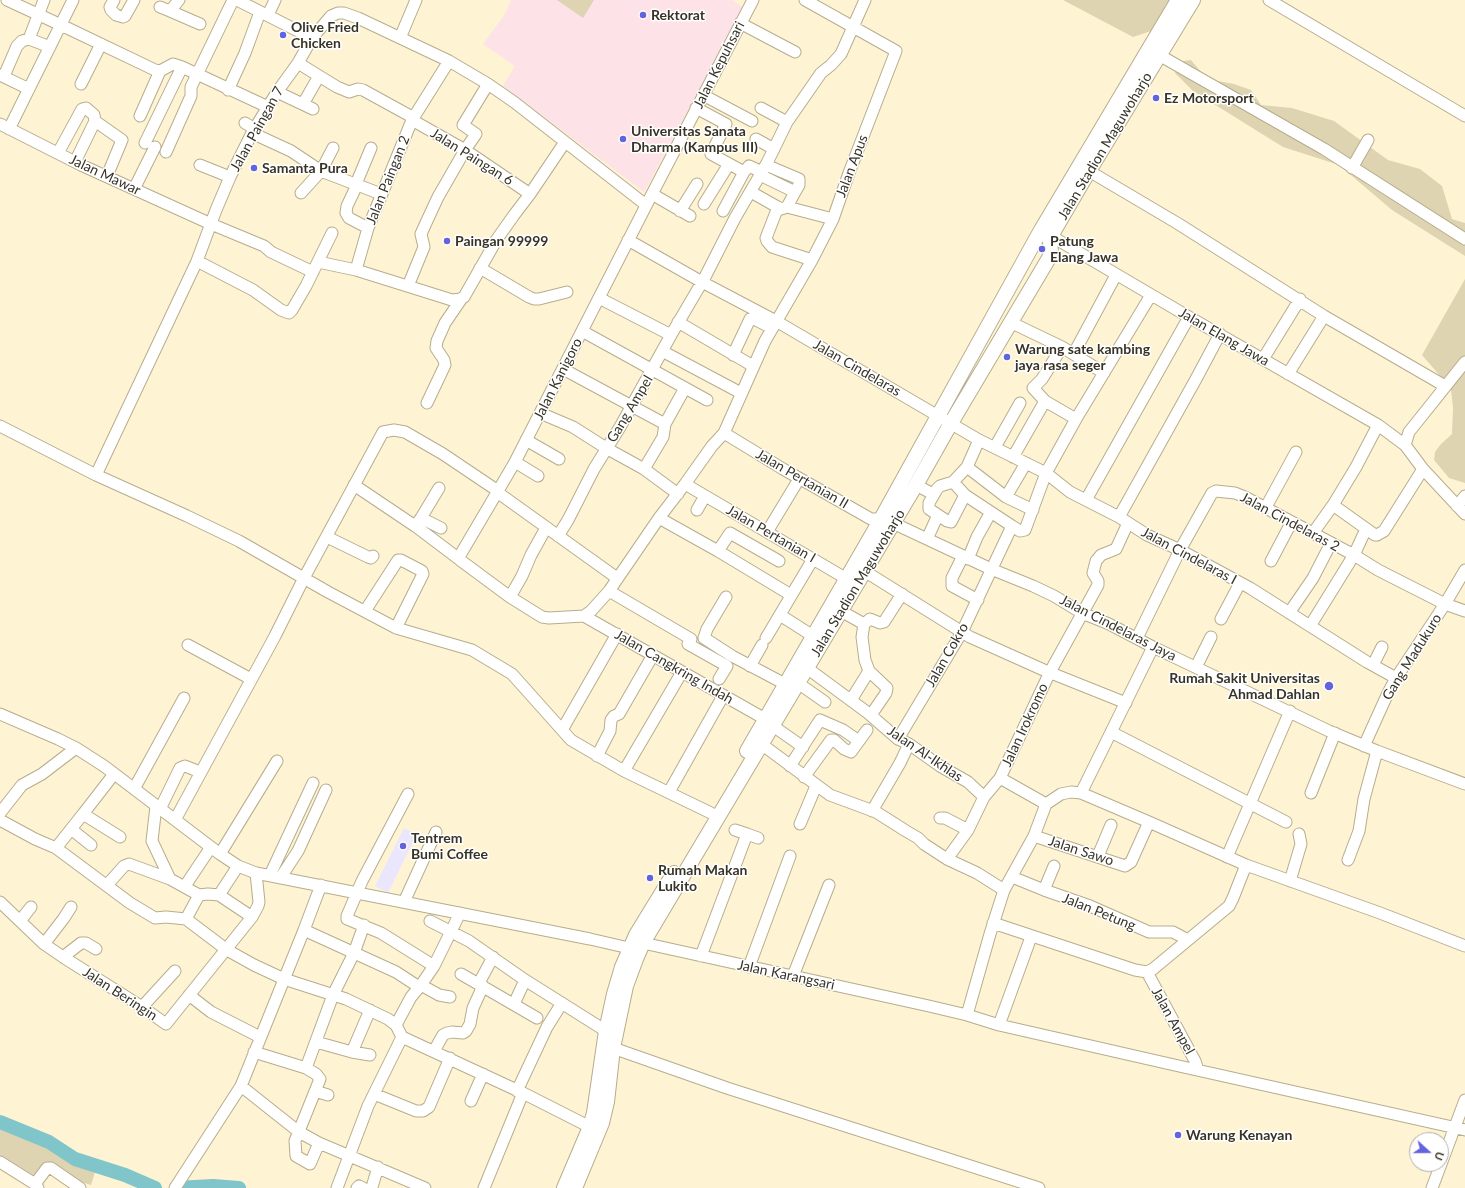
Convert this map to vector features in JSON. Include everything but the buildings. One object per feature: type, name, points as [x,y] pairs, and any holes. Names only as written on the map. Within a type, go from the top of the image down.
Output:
[{"type":"main road","name":"Jalan Stadion Maguwoharjo","points":[[575,1188],[602,1123],[607,1102],[622,984],[629,948],[657,910],[792,684],[813,636],[852,582],[887,521],[938,415],[1028,254],[1046,233],[1089,171],[1159,55],[1173,20],[1178,0]]},
{"type":"main road","name":"Jalan Stadion Maguwoharjo","points":[[1046,233],[1173,20],[1193,0]]},
{"type":"main road","name":"Jalan Stadion Maguwoharjo","points":[[887,521],[916,485],[1045,264],[1051,253],[1050,241],[1046,233]]},
{"type":"main road","points":[[1028,254],[1045,264]]},
{"type":"main road","name":"Jalan Stadion Maguwoharjo","points":[[792,684],[808,668],[841,611],[852,582]]},
{"type":"main road","name":"Jalan Stadion Maguwoharjo","points":[[564,1188],[590,1127],[595,1106],[606,1031],[622,984],[636,959],[657,910],[711,813],[758,741]]},
{"type":"street","points":[[7,0],[152,69],[160,71]]},
{"type":"street","points":[[29,39],[44,0]]},
{"type":"street","points":[[5,127],[29,89],[62,25],[73,0]]},
{"type":"street","points":[[114,0],[110,10],[116,15],[123,17],[134,0]]},
{"type":"street","points":[[179,0],[165,9],[200,24]]},
{"type":"street","points":[[166,152],[191,96],[190,89],[233,0]]},
{"type":"street","points":[[237,0],[312,38]]},
{"type":"street","points":[[228,90],[246,48],[264,14],[275,0]]},
{"type":"street","points":[[416,0],[400,38],[449,61],[488,84],[514,102],[646,205]]},
{"type":"street","name":"Jalan Kepuhsari","points":[[652,194],[752,0]]},
{"type":"street","points":[[805,0],[853,26]]},
{"type":"street","name":"Gang Ampel","points":[[558,536],[606,448],[653,370],[678,322],[702,282],[763,171],[787,122],[821,73],[841,54],[865,0]]},
{"type":"street","points":[[1270,0],[1465,116]]},
{"type":"street","name":"Jalan Paingan 7","points":[[96,475],[197,261],[251,128],[268,107],[298,63],[312,38],[331,16],[338,13],[344,13],[400,38]]},
{"type":"street","points":[[740,23],[795,52]]},
{"type":"street","name":"Jalan Apus","points":[[584,616],[591,611],[610,591],[617,578],[659,518],[686,484],[712,446],[724,433],[764,341],[812,260],[833,219],[849,173],[896,53],[895,50],[853,26]]},
{"type":"street","points":[[29,89],[2,76],[17,46],[22,41],[29,39],[50,47]]},
{"type":"street","points":[[80,84],[101,44]]},
{"type":"street","points":[[1159,55],[1324,149],[1465,239]]},
{"type":"street","name":"Jalan Paingan 2","points":[[356,270],[368,228],[413,119],[449,61]]},
{"type":"street","name":"Jalan Paingan 6","points":[[298,63],[330,84],[347,92],[358,89],[363,90],[465,150],[530,194]]},
{"type":"street","points":[[140,116],[160,71],[173,64],[268,107]]},
{"type":"street","points":[[134,188],[182,67]]},
{"type":"street","points":[[303,104],[319,76]]},
{"type":"street","points":[[408,286],[424,247],[421,234],[425,225],[438,197],[476,134],[462,125],[488,84]]},
{"type":"street","points":[[277,92],[313,109]]},
{"type":"street","points":[[703,95],[752,121]]},
{"type":"street","points":[[58,153],[82,108],[89,110],[94,115],[95,121],[75,162]]},
{"type":"street","points":[[696,108],[726,124],[711,154],[744,172]]},
{"type":"street","points":[[761,108],[787,122]]},
{"type":"street","points":[[95,121],[122,140],[107,176]]},
{"type":"street","name":"Jalan Mawar","points":[[5,127],[75,162],[211,224],[264,246],[271,252],[313,272]]},
{"type":"street","points":[[251,128],[291,151],[321,171],[381,194]]},
{"type":"street","points":[[756,139],[774,149]]},
{"type":"street","points":[[1352,168],[1368,140]]},
{"type":"street","points":[[426,403],[445,364],[436,348],[437,341],[445,324],[463,298],[510,221],[565,142]]},
{"type":"street","points":[[301,193],[321,171],[333,148]]},
{"type":"street","points":[[368,228],[349,218],[346,213],[347,206],[371,148]]},
{"type":"street","points":[[704,204],[728,164]]},
{"type":"street","points":[[200,165],[230,178]]},
{"type":"street","points":[[724,211],[748,166],[763,171],[795,192],[782,207],[766,238],[769,244],[775,248],[812,260]]},
{"type":"street","points":[[1089,171],[1177,223],[1300,299],[1324,316],[1445,386]]},
{"type":"street","points":[[652,194],[685,214],[697,184]]},
{"type":"street","points":[[751,192],[782,207],[833,219]]},
{"type":"street","name":"Jalan Kanigoro","points":[[459,560],[459,557],[515,462],[652,194]]},
{"type":"street","points":[[197,261],[253,290],[281,310],[289,313],[313,272],[332,233]]},
{"type":"street","name":"Jalan Elang Jawa","points":[[1046,233],[1382,428],[1405,445],[1423,469],[1461,510]]},
{"type":"street","points":[[628,240],[774,324]]},
{"type":"street","points":[[318,262],[356,270],[452,300],[463,298]]},
{"type":"street","points":[[480,268],[534,299],[567,292]]},
{"type":"street","points":[[1074,353],[1116,275]]},
{"type":"street","points":[[953,482],[966,496],[1020,531],[1026,530],[1046,473],[1076,419],[1151,295]]},
{"type":"street","points":[[600,298],[671,335]]},
{"type":"street","points":[[1263,360],[1300,299]]},
{"type":"street","points":[[1288,374],[1324,316]]},
{"type":"street","points":[[1086,500],[1189,317]]},
{"type":"street","points":[[733,355],[750,319],[774,324]]},
{"type":"street","points":[[678,322],[753,366]]},
{"type":"street","points":[[1010,322],[1074,353],[1104,373]]},
{"type":"street","name":"Jalan Cindelaras","points":[[774,324],[951,423]]},
{"type":"street","points":[[582,331],[707,400]]},
{"type":"street","points":[[1126,703],[1050,672],[1098,583],[1093,573],[1096,561],[1101,555],[1116,549],[1123,520],[1220,334]]},
{"type":"street","points":[[1062,347],[1042,379],[1033,388],[1045,401],[1076,419]]},
{"type":"street","points":[[662,351],[741,393]]},
{"type":"street","points":[[1405,445],[1409,432],[1465,362]]},
{"type":"street","points":[[563,369],[665,424]]},
{"type":"street","points":[[644,469],[663,437],[665,424],[685,388]]},
{"type":"street","points":[[1013,457],[1045,401]]},
{"type":"street","points":[[995,447],[1020,403]]},
{"type":"street","points":[[540,413],[573,427],[606,448],[644,469],[678,494]]},
{"type":"street","name":"Jalan Cindelaras I","points":[[951,423],[979,440],[1046,473],[1070,492],[1123,520],[1147,535],[1180,550],[1250,588],[1289,614],[1396,678]]},
{"type":"street","points":[[0,426],[96,475],[232,537],[396,628],[472,650],[512,674],[572,740],[624,771],[711,813]]},
{"type":"street","points":[[1313,533],[1333,505],[1382,428],[1409,432]]},
{"type":"street","points":[[175,820],[380,435],[385,431],[394,430],[405,432],[437,450],[617,578]]},
{"type":"street","name":"Jalan Pertanian II","points":[[724,433],[871,519],[887,521]]},
{"type":"street","points":[[526,440],[559,460]]},
{"type":"street","points":[[966,496],[952,521],[948,522],[929,509],[929,503],[933,494],[940,486],[953,482],[967,467],[979,440]]},
{"type":"street","points":[[1266,507],[1296,452]]},
{"type":"street","points":[[515,462],[538,476]]},
{"type":"street","points":[[1006,497],[1026,463]]},
{"type":"street","points":[[967,467],[1006,497],[1034,510]]},
{"type":"street","points":[[1333,505],[1374,535],[1384,531],[1423,469]]},
{"type":"street","points":[[767,532],[799,478]]},
{"type":"street","name":"Jalan Pertanian I","points":[[686,484],[852,582]]},
{"type":"street","points":[[354,485],[418,521],[441,528]]},
{"type":"street","points":[[916,485],[933,494]]},
{"type":"street","points":[[418,521],[439,488]]},
{"type":"street","name":"Jalan Cindelaras 2","points":[[1137,638],[1180,550],[1214,492],[1220,491],[1235,493],[1266,507],[1354,555],[1378,570],[1445,604],[1465,611]]},
{"type":"street","points":[[697,510],[705,496]]},
{"type":"street","points":[[1461,510],[1465,496]]},
{"type":"street","points":[[978,600],[952,586],[952,578],[966,557],[991,512]]},
{"type":"street","points":[[927,539],[938,516]]},
{"type":"street","points":[[659,518],[718,551],[791,595]]},
{"type":"street","points":[[418,521],[459,560],[510,597],[538,615],[546,618],[584,616]]},
{"type":"street","name":"Jalan Cindelaras Jaya","points":[[887,521],[991,569],[1033,586],[1054,596],[1082,613],[1334,733],[1364,746],[1465,784]]},
{"type":"street","points":[[1270,561],[1290,525],[1294,523]]},
{"type":"street","name":"Jalan Cokro","points":[[898,738],[962,632],[1012,526]]},
{"type":"street","points":[[510,597],[546,528]]},
{"type":"street","points":[[1310,626],[1354,555],[1366,529]]},
{"type":"street","points":[[718,551],[730,533],[780,561]]},
{"type":"street","points":[[327,537],[368,557],[373,556]]},
{"type":"street","points":[[1289,614],[1313,578],[1331,543]]},
{"type":"street","points":[[750,666],[813,558]]},
{"type":"street","points":[[365,611],[398,560],[408,563],[422,571],[423,574],[396,628]]},
{"type":"street","name":"Jalan Irokromo","points":[[860,568],[970,637],[1050,672],[1000,778],[984,797]]},
{"type":"street","name":"Gang Madukuro","points":[[1364,746],[1396,678],[1445,604],[1465,570]]},
{"type":"street","points":[[1222,619],[1240,583]]},
{"type":"street","points":[[610,591],[691,639],[688,644],[727,666]]},
{"type":"street","points":[[870,715],[886,693],[887,689],[869,671],[865,660],[862,637],[864,624],[870,619],[880,623],[884,622],[902,594]]},
{"type":"street","points":[[726,597],[706,629],[704,638],[750,666],[792,684],[825,702]]},
{"type":"street","points":[[841,611],[864,624]]},
{"type":"street","points":[[780,615],[813,636]]},
{"type":"street","name":"Jalan Cangkring Indah","points":[[584,616],[769,722],[803,747]]},
{"type":"street","points":[[562,730],[616,634]]},
{"type":"street","points":[[1196,667],[1211,637]]},
{"type":"street","points":[[188,645],[251,679]]},
{"type":"street","points":[[1081,793],[1154,647]]},
{"type":"street","points":[[1373,665],[1382,647]]},
{"type":"street","points":[[597,756],[610,730],[611,720],[614,716],[619,714],[653,655]]},
{"type":"street","points":[[719,679],[732,656]]},
{"type":"street","name":"Jalan Al-Ikhlas","points":[[808,668],[898,738],[940,766],[968,782],[984,797]]},
{"type":"street","points":[[851,700],[869,671]]},
{"type":"street","points":[[624,771],[682,672]]},
{"type":"street","points":[[669,792],[723,696]]},
{"type":"street","points":[[134,789],[184,698]]},
{"type":"street","points":[[1227,857],[1290,711]]},
{"type":"street","points":[[0,714],[76,748],[114,774],[216,851],[238,866],[256,873],[357,892],[629,948]]},
{"type":"street","points":[[790,766],[821,720],[843,730],[859,741]]},
{"type":"street","points":[[804,777],[831,740],[851,752],[867,730]]},
{"type":"street","points":[[1111,732],[1286,822]]},
{"type":"street","points":[[1311,793],[1334,733]]},
{"type":"street","points":[[758,741],[804,777],[830,795],[872,810],[947,859],[976,873],[1004,890]]},
{"type":"street","points":[[872,810],[900,763],[909,744]]},
{"type":"street","points":[[0,813],[22,785],[48,770],[76,748]]},
{"type":"street","points":[[1348,860],[1357,839],[1364,799],[1377,751]]},
{"type":"street","points":[[185,886],[216,851],[277,761]]},
{"type":"street","points":[[170,879],[152,841],[158,807],[180,768],[185,766],[200,772]]},
{"type":"street","points":[[56,848],[114,774]]},
{"type":"street","points":[[1000,778],[1046,804]]},
{"type":"street","points":[[275,876],[313,783]]},
{"type":"street","points":[[800,824],[816,786]]},
{"type":"street","points":[[275,876],[298,851],[326,790]]},
{"type":"street","points":[[967,1015],[1004,890],[1034,836],[1046,804],[1061,794],[1071,792],[1081,793],[1246,866],[1380,913],[1465,946]]},
{"type":"street","points":[[408,794],[357,892],[347,919],[381,933],[434,966]]},
{"type":"street","points":[[947,859],[968,830],[984,797]]},
{"type":"street","points":[[83,814],[120,837]]},
{"type":"street","points":[[940,818],[945,818],[968,830]]},
{"type":"street","points":[[0,820],[35,839],[56,848],[108,885],[130,903],[155,918],[166,917],[186,919],[227,950],[254,965],[284,979],[333,995],[370,1010],[396,1025],[402,1037],[450,1058],[590,1127]]},
{"type":"street","name":"Jalan Sawo","points":[[1034,836],[1125,866],[1129,864],[1149,822]]},
{"type":"street","points":[[1098,856],[1111,825]]},
{"type":"street","points":[[71,829],[91,845]]},
{"type":"street","points":[[735,830],[758,838]]},
{"type":"street","points":[[404,902],[436,832]]},
{"type":"street","points":[[701,956],[747,834]]},
{"type":"street","points":[[1290,881],[1301,844],[1299,834]]},
{"type":"street","points":[[749,967],[790,856]]},
{"type":"street","points":[[108,885],[124,866],[128,865],[138,867],[170,879],[185,886],[198,895],[219,895],[252,917]]},
{"type":"street","points":[[219,895],[238,866]]},
{"type":"street","points":[[1044,890],[1054,866]]},
{"type":"street","points":[[993,923],[1031,937],[1135,970],[1147,972],[1153,969],[1229,906],[1234,898],[1246,866]]},
{"type":"street","name":"Jalan Beringin","points":[[0,902],[44,944],[166,1024],[252,917],[259,902],[256,873]]},
{"type":"street","name":"Jalan Petung","points":[[1012,877],[1090,906],[1149,932],[1173,932],[1188,940]]},
{"type":"street","points":[[175,1187],[241,1086],[321,885]]},
{"type":"street","points":[[793,976],[829,886]]},
{"type":"street","points":[[186,919],[198,895]]},
{"type":"street","points":[[20,922],[30,907]]},
{"type":"street","points":[[44,944],[71,907]]},
{"type":"street","points":[[396,1025],[411,997],[434,966],[460,913]]},
{"type":"street","points":[[430,921],[469,941],[525,980],[606,1031]]},
{"type":"street","points":[[306,1068],[333,995],[354,953],[364,925]]},
{"type":"street","points":[[304,930],[396,972],[439,995],[450,997]]},
{"type":"street","points":[[999,1025],[1031,937]]},
{"type":"street","points":[[63,957],[84,942],[96,949]]},
{"type":"street","name":"Jalan Karangsari","points":[[643,943],[929,1006],[967,1015],[999,1025],[1460,1129]]},
{"type":"street","points":[[434,1051],[443,1035],[447,1033],[463,1033],[466,1031],[470,1024],[473,1008],[481,984],[493,958]]},
{"type":"street","points":[[142,1007],[175,971]]},
{"type":"street","name":"Jalan Ampel","points":[[1147,972],[1196,1061],[1198,1070]]},
{"type":"street","points":[[461,974],[481,984],[537,1018]]},
{"type":"street","points":[[514,1004],[525,980]]},
{"type":"street","points":[[189,995],[211,1012],[260,1037]]},
{"type":"street","points":[[484,1188],[520,1092],[547,1028],[562,1003]]},
{"type":"street","points":[[352,1052],[370,1010]]},
{"type":"street","points":[[337,1188],[368,1106],[402,1037]]},
{"type":"street","points":[[316,1042],[352,1052],[370,1055]]},
{"type":"street","points":[[613,1048],[727,1088],[1039,1188]]},
{"type":"street","points":[[254,1052],[306,1068],[319,1076],[320,1078],[295,1141],[298,1157],[310,1164],[320,1143]]},
{"type":"street","points":[[374,1094],[416,1111],[423,1111],[429,1107],[450,1058]]},
{"type":"street","points":[[471,1101],[483,1074]]},
{"type":"street","points":[[241,1086],[299,1132],[320,1143],[378,1167],[408,1185],[425,1188]]},
{"type":"street","points":[[315,1091],[328,1096]]},
{"type":"street","points":[[1449,1149],[1460,1129],[1465,1100]]},
{"type":"street","points":[[0,1162],[37,1186],[47,1168],[51,1168],[80,1188]]},
{"type":"street","points":[[358,1188],[359,1186],[367,1187],[378,1167]]},
{"type":"street","points":[[1432,1188],[1438,1172]]},
{"type":"shaded area","name":"Universitas Sanata Dharma (Kampus III)","points":[[511,0],[732,0],[744,8],[644,192],[503,86],[515,66],[483,44],[505,14]]},
{"type":"shaded area","points":[[557,0],[594,0],[583,18]]},
{"type":"shaded area","points":[[1063,0],[1173,0],[1154,30],[1133,37]]},
{"type":"shaded area","points":[[1191,60],[1207,79],[1234,84],[1251,90],[1261,105],[1292,108],[1334,121],[1388,160],[1420,169],[1442,186],[1452,219],[1465,223],[1465,256],[1392,210],[1339,165],[1283,147],[1193,91],[1175,73],[1176,62]]},
{"type":"shaded area","points":[[1465,279],[1465,483],[1449,478],[1434,460],[1435,452],[1452,434],[1453,408],[1450,381],[1447,384],[1422,355]]},
{"type":"shaded area","name":"Tentrem Bumi Coffee","points":[[404,828],[417,834],[388,893],[375,886]]},
{"type":"shaded area","points":[[0,1125],[45,1143],[69,1161],[81,1166],[96,1169],[91,1185],[81,1182],[60,1170],[36,1176],[20,1170],[0,1158]]},
{"type":"waterway","points":[[0,1122],[49,1142],[75,1159],[125,1175],[155,1188]]},
{"type":"waterway","points":[[176,1188],[213,1186],[239,1188]]},
{"type":"place","name":"Rektorat","points":[[643,15]]},
{"type":"place","name":"Olive Fried Chicken","points":[[283,35]]},
{"type":"place","name":"Ez Motorsport","points":[[1156,98]]},
{"type":"place","name":"Universitas Sanata Dharma (Kampus III)","points":[[623,139]]},
{"type":"place","name":"Samanta Pura","points":[[254,168]]},
{"type":"place","name":"Paingan 99999","points":[[447,241]]},
{"type":"place","name":"Patung Elang Jawa","points":[[1042,249]]},
{"type":"place","name":"Warung sate kambing jaya rasa seger","points":[[1007,357]]},
{"type":"place","name":"Rumah Sakit Universitas Ahmad Dahlan","points":[[1329,686]]},
{"type":"place","name":"Tentrem Bumi Coffee","points":[[403,846]]},
{"type":"place","name":"Rumah Makan Lukito","points":[[650,878]]},
{"type":"place","name":"Warung Kenayan","points":[[1178,1135]]}]
